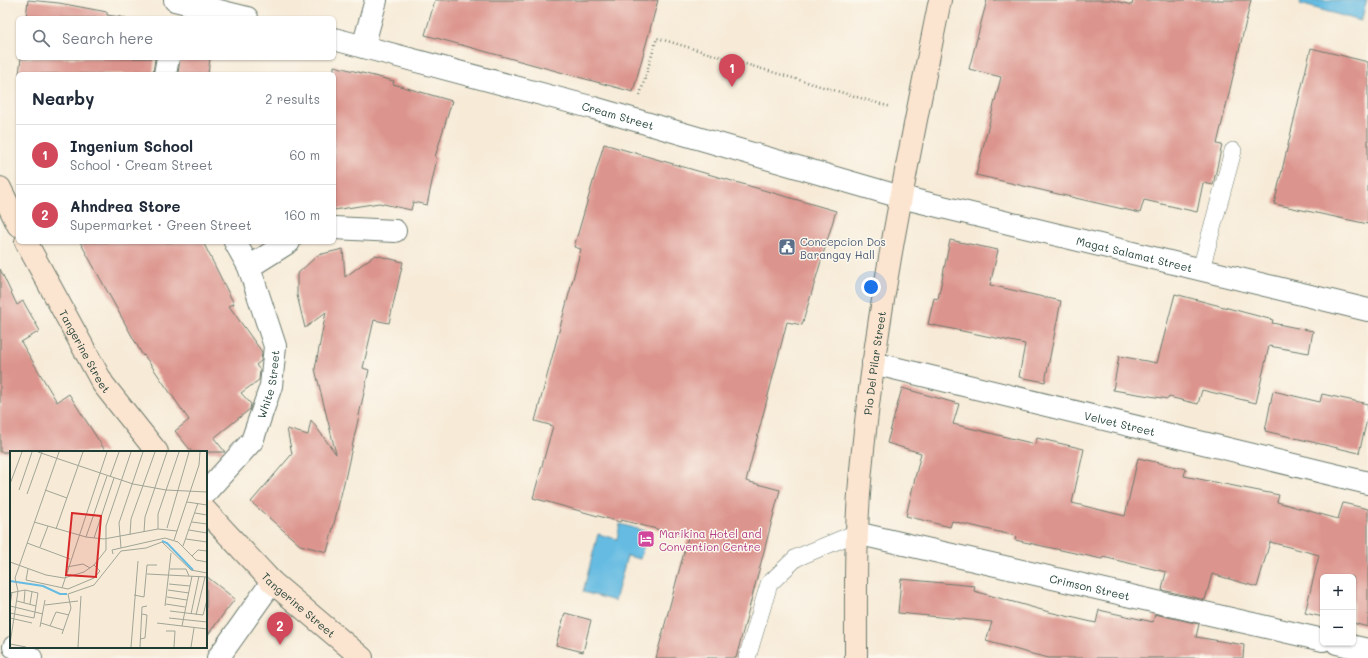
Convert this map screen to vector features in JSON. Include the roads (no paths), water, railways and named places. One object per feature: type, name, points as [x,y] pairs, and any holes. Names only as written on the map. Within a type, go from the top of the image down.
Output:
[{"type":"street","points":[[364,47],[376,0]]},
{"type":"street","name":"Pio Del Pilar Street","points":[[856,658],[856,534],[860,481],[873,363],[900,197],[940,0]]},
{"type":"street","points":[[176,6],[235,16]]},
{"type":"street","name":"Cream Street","points":[[336,40],[594,108],[900,197]]},
{"type":"street","points":[[165,72],[168,60]]},
{"type":"street","points":[[0,188],[16,222]]},
{"type":"street","name":"Magat Salamat Street","points":[[900,197],[1368,310]]},
{"type":"street","points":[[336,228],[395,231]]},
{"type":"street","name":"Tangerine Street","points":[[27,244],[103,384],[157,451]]},
{"type":"street","name":"White Street","points":[[207,491],[252,441],[271,386],[275,346],[250,267],[236,244]]},
{"type":"street","points":[[250,267],[286,244]]},
{"type":"street","name":"Velvet Street","points":[[873,363],[1368,483]]},
{"type":"street","name":"Tangerine Street","points":[[207,512],[272,582],[362,658]]},
{"type":"street","name":"Crimson Street","points":[[856,534],[1320,639]]},
{"type":"street","points":[[218,658],[272,582]]},
{"type":"street","points":[[0,637],[10,644]]},
{"type":"street","points":[[1350,646],[1368,650]]},
{"type":"street","points":[[16,648],[31,658]]},
{"type":"lane","points":[[1201,269],[1233,151]]},
{"type":"lane","points":[[747,658],[769,584],[796,558],[856,534]]},
{"type":"water","points":[[1301,0],[1367,0],[1361,21],[1300,4]]},
{"type":"water","points":[[620,524],[648,532],[640,559],[627,556],[615,601],[583,592],[598,534],[617,539]]},
{"type":"place","name":"Ingenium School","points":[[732,87]]},
{"type":"place","name":"Concepcion Dos Barangay Hall","points":[[787,247]]},
{"type":"place","name":"Marikina Hotel and Convention Centre","points":[[646,539]]},
{"type":"place","name":"Ahndrea Store","points":[[280,645]]}]
